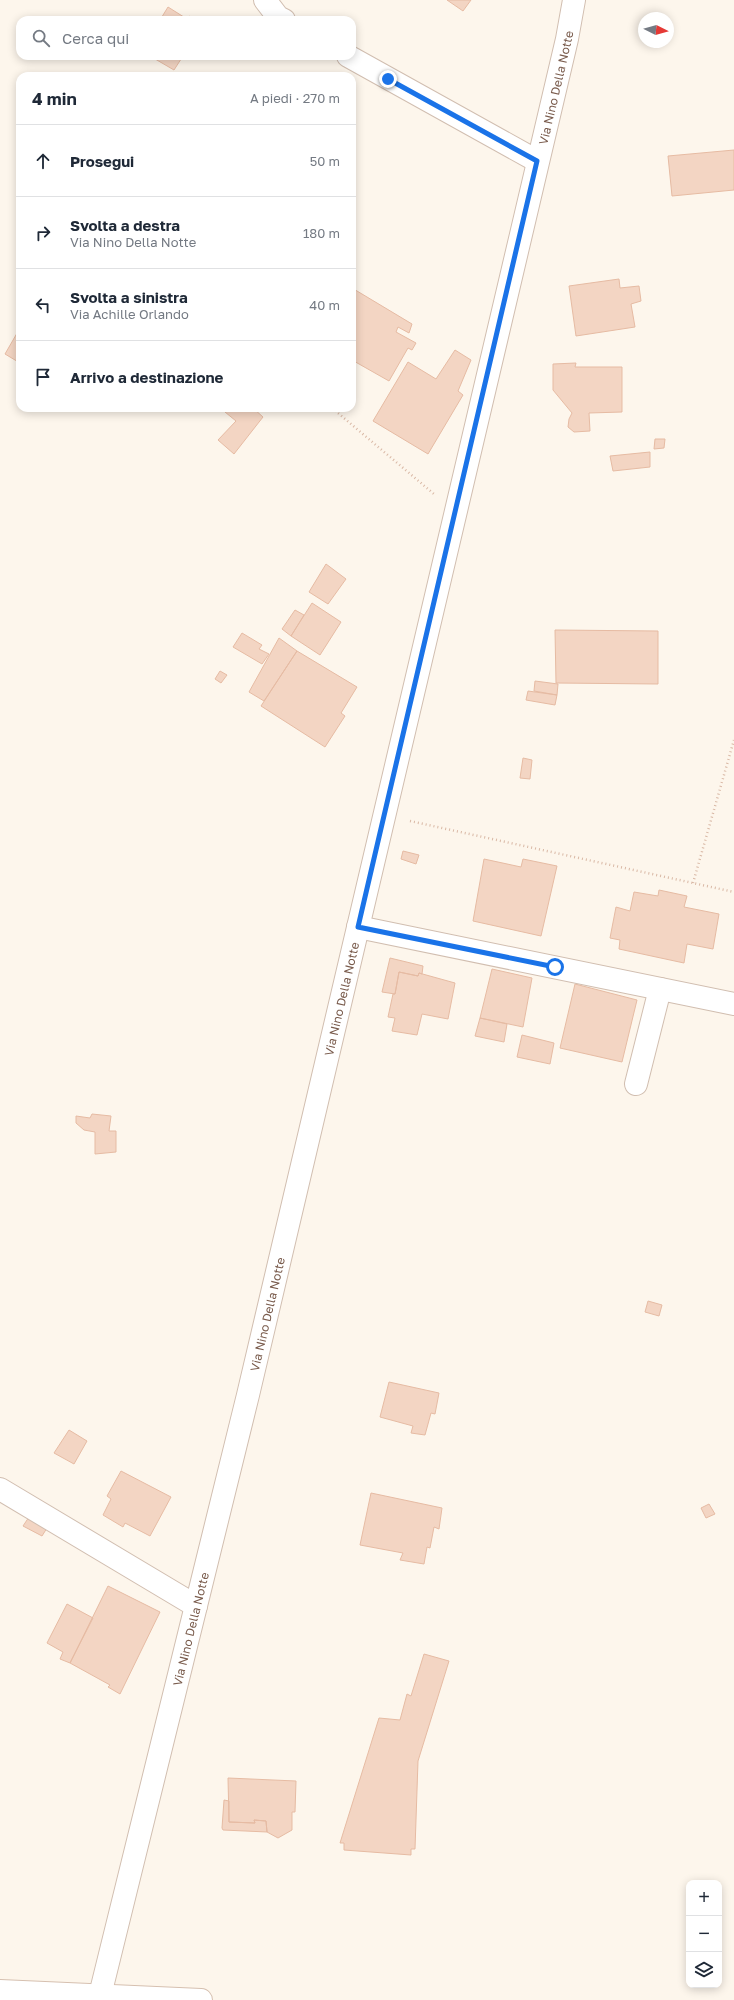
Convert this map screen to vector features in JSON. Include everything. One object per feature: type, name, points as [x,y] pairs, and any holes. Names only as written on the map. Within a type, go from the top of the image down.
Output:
[{"type":"street","points":[[265,0],[277,16]]},
{"type":"street","name":"Via Nino Della Notte","points":[[100,1995],[246,1402],[537,161],[567,39],[574,0]]},
{"type":"street","points":[[355,60],[537,161]]},
{"type":"street","points":[[358,927],[734,1004]]},
{"type":"street","points":[[636,1084],[660,989]]},
{"type":"street","points":[[0,1489],[196,1606]]},
{"type":"street","points":[[0,1991],[201,2000]]},
{"type":"path","points":[[337,412],[455,512]]},
{"type":"path","points":[[693,883],[734,740]]},
{"type":"path","points":[[384,816],[734,892]]},
{"type":"building","points":[[447,0],[471,0],[463,11]]},
{"type":"building","points":[[168,7],[182,16],[162,16]]},
{"type":"building","points":[[157,60],[180,60],[174,70]]},
{"type":"building","points":[[734,150],[734,190],[672,196],[668,156]]},
{"type":"building","points":[[619,279],[620,288],[639,286],[641,301],[631,304],[635,327],[576,336],[569,286]]},
{"type":"building","points":[[356,290],[412,324],[409,333],[398,327],[396,332],[416,343],[412,350],[408,348],[389,381],[356,362]]},
{"type":"building","points":[[16,335],[16,361],[5,354]]},
{"type":"building","points":[[455,350],[471,360],[458,391],[463,395],[428,454],[373,421],[408,362],[436,379]]},
{"type":"building","points":[[576,363],[575,367],[622,367],[622,412],[589,413],[590,431],[574,432],[568,427],[569,419],[572,413],[553,390],[553,364]]},
{"type":"building","points":[[225,412],[257,412],[263,417],[234,454],[218,440],[236,421]]},
{"type":"building","points":[[655,439],[665,439],[664,448],[654,449]]},
{"type":"building","points":[[650,452],[650,467],[613,471],[610,456]]},
{"type":"building","points":[[326,564],[346,579],[328,604],[309,592]]},
{"type":"building","points":[[312,603],[341,622],[320,655],[291,636]]},
{"type":"building","points":[[295,610],[304,615],[291,636],[282,629]]},
{"type":"building","points":[[555,630],[658,631],[658,684],[556,683]]},
{"type":"building","points":[[242,633],[262,645],[259,649],[269,654],[262,664],[233,647]]},
{"type":"building","points":[[279,638],[297,651],[264,701],[249,692]]},
{"type":"building","points":[[297,651],[357,687],[341,713],[345,716],[325,747],[261,706]]},
{"type":"building","points":[[220,671],[227,675],[221,683],[215,679]]},
{"type":"building","points":[[535,681],[558,684],[557,695],[534,691]]},
{"type":"building","points":[[528,691],[557,695],[555,705],[526,700]]},
{"type":"building","points":[[523,758],[532,760],[530,779],[520,778]]},
{"type":"building","points":[[403,851],[419,855],[416,864],[401,859]]},
{"type":"building","points":[[484,859],[521,867],[523,859],[557,866],[541,936],[473,921]]},
{"type":"building","points":[[659,890],[687,896],[684,907],[719,914],[713,949],[687,944],[684,963],[619,949],[620,940],[610,938],[616,907],[630,911],[634,892],[658,896]]},
{"type":"building","points":[[390,958],[423,966],[422,974],[419,973],[418,976],[399,972],[395,994],[382,992]]},
{"type":"building","points":[[492,969],[532,978],[523,1027],[480,1018]]},
{"type":"building","points":[[399,972],[418,976],[419,973],[455,983],[448,1019],[422,1014],[417,1035],[392,1031],[395,1018],[388,1017],[393,994],[395,994]]},
{"type":"building","points":[[575,984],[637,1000],[622,1062],[560,1048]]},
{"type":"building","points":[[480,1018],[507,1024],[504,1042],[475,1036]]},
{"type":"building","points":[[522,1035],[554,1043],[550,1064],[517,1057]]},
{"type":"building","points":[[92,1114],[111,1116],[109,1131],[116,1131],[116,1152],[95,1154],[95,1132],[84,1130],[76,1123],[76,1116],[90,1118]]},
{"type":"building","points":[[648,1301],[662,1305],[659,1316],[645,1312]]},
{"type":"building","points":[[389,1382],[439,1393],[435,1414],[431,1413],[425,1435],[411,1433],[413,1426],[380,1417]]},
{"type":"building","points":[[69,1430],[87,1441],[74,1464],[54,1453]]},
{"type":"building","points":[[121,1471],[171,1497],[150,1536],[125,1523],[123,1527],[103,1515],[111,1499],[107,1496]]},
{"type":"building","points":[[371,1493],[442,1508],[439,1529],[434,1527],[430,1548],[427,1547],[424,1564],[400,1560],[403,1553],[360,1545]]},
{"type":"building","points":[[709,1504],[715,1514],[706,1518],[701,1508]]},
{"type":"building","points":[[29,1517],[47,1528],[42,1536],[23,1526]]},
{"type":"building","points":[[108,1586],[160,1612],[120,1694],[108,1687],[110,1685],[70,1663]]},
{"type":"building","points":[[67,1604],[93,1618],[70,1663],[60,1659],[63,1652],[47,1643]]},
{"type":"building","points":[[424,1654],[449,1661],[418,1761],[415,1849],[411,1849],[411,1855],[344,1850],[344,1843],[340,1843],[379,1718],[400,1720],[407,1694],[411,1696]]},
{"type":"building","points":[[228,1778],[296,1781],[295,1812],[292,1812],[292,1830],[278,1838],[267,1832],[266,1821],[254,1820],[255,1823],[229,1822]]},
{"type":"building","points":[[224,1800],[229,1801],[229,1822],[255,1823],[254,1820],[266,1821],[267,1832],[223,1830]]},
{"type":"route","points":[[388,79],[537,161],[358,927],[555,967]]}]
